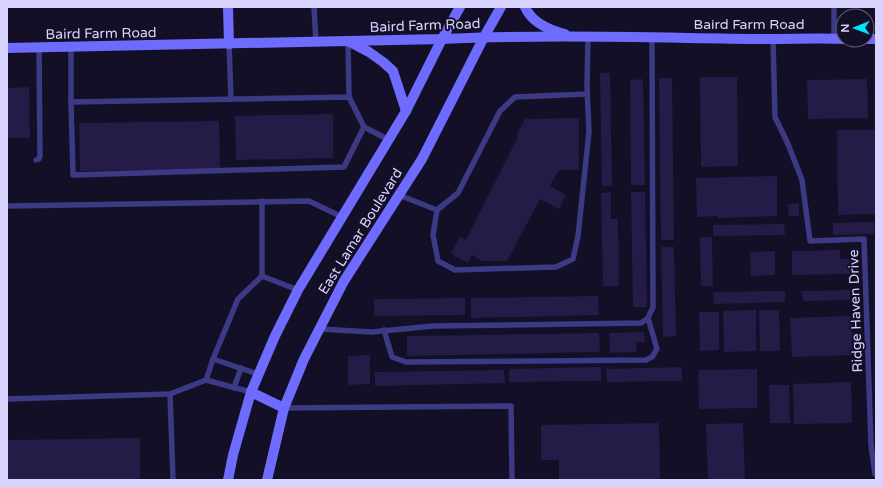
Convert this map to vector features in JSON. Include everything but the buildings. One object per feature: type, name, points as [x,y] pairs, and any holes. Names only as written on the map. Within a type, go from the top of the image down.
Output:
[{"type":"main road","points":[[228,7],[229,44]]},
{"type":"main road","name":"East Lamar Boulevard","points":[[228,480],[233,455],[251,392],[298,290],[406,111],[460,7]]},
{"type":"main road","name":"East Lamar Boulevard","points":[[268,480],[284,408],[304,359],[344,281],[422,159],[501,7]]},
{"type":"main road","points":[[526,7],[538,23],[552,30],[576,37]]},
{"type":"main road","name":"Baird Farm Road","points":[[7,48],[484,38],[835,38]]},
{"type":"main road","points":[[348,41],[369,52],[393,71],[406,111]]},
{"type":"main road","points":[[251,392],[284,408]]},
{"type":"lane","points":[[314,7],[316,42]]},
{"type":"lane","points":[[587,94],[515,97],[500,111],[458,193],[437,210],[433,235],[438,261],[455,270],[556,267],[573,259],[578,236],[589,132],[587,94],[588,37]]},
{"type":"lane","points":[[319,329],[372,332],[433,326],[641,323],[648,318],[653,307],[652,38]]},
{"type":"lane","name":"Ridge Haven Drive","points":[[772,39],[775,117],[788,144],[802,180],[810,241],[864,239],[871,444],[876,474]]},
{"type":"lane","points":[[348,41],[349,97],[364,127],[388,140]]},
{"type":"lane","points":[[229,44],[231,99]]},
{"type":"lane","points":[[71,47],[73,175],[344,167],[364,127]]},
{"type":"lane","points":[[36,160],[39,159],[40,156],[39,48]]},
{"type":"lane","points":[[71,102],[349,97]]},
{"type":"lane","points":[[399,194],[437,210]]},
{"type":"lane","points":[[206,380],[213,359],[238,299],[262,276],[262,201]]},
{"type":"lane","points":[[7,206],[309,201],[342,217]]},
{"type":"lane","points":[[262,276],[298,290]]},
{"type":"lane","points":[[384,330],[392,357],[406,362],[646,360],[652,357],[657,349],[648,318]]},
{"type":"lane","points":[[213,359],[258,374]]},
{"type":"lane","points":[[234,388],[241,368]]},
{"type":"lane","points":[[7,399],[170,394],[206,380],[251,392]]},
{"type":"lane","points":[[170,394],[172,480]]},
{"type":"lane","points":[[284,408],[511,406],[512,480]]}]
